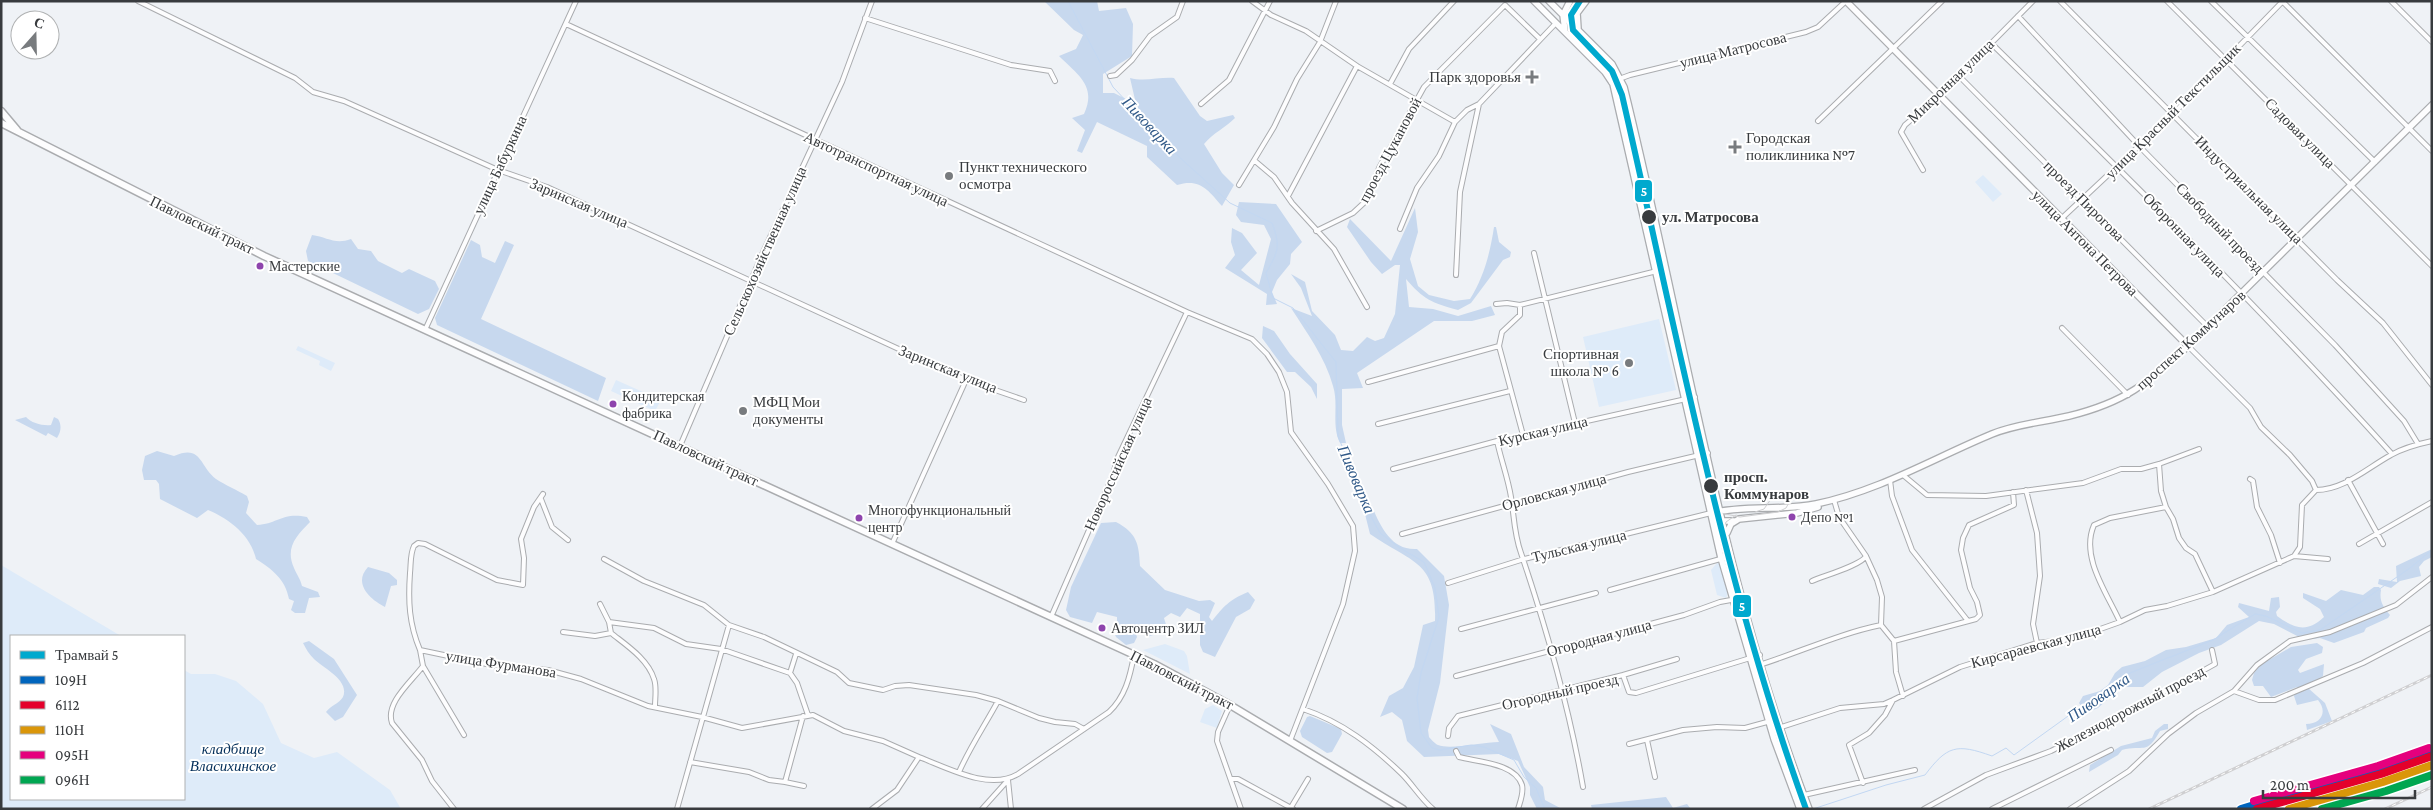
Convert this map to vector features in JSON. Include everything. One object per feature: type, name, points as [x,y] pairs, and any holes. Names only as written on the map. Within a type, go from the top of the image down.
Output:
[{"type":"main road","points":[[1534,1],[1562,22],[1579,31],[1612,64],[1621,78],[1731,556],[1780,727],[1810,809]]},
{"type":"main road","points":[[1549,1],[1563,15]]},
{"type":"main road","points":[[1570,1],[1563,15],[1562,22],[1566,32],[1605,72],[1612,82],[1721,558],[1769,721],[1797,803]]},
{"type":"main road","points":[[1562,22],[1577,13],[1586,1]]},
{"type":"main road","name":"улица Антона Петрова","points":[[1846,1],[2188,346]]},
{"type":"main road","points":[[1577,13],[1579,31]]},
{"type":"main road","points":[[1562,22],[1563,15]]},
{"type":"main road","name":"проспект Коммунаров","points":[[1724,522],[1802,512],[1903,475],[1993,434],[2095,409],[2128,395],[2157,374],[2208,327],[2432,105]]},
{"type":"main road","points":[[1,111],[18,131]]},
{"type":"main road","name":"Павловский тракт","points":[[1,123],[230,240],[1134,655],[1230,705],[1403,809]]},
{"type":"main road","name":"проспект Коммунаров","points":[[1711,513],[1786,508],[1834,500]]},
{"type":"main road","points":[[1711,513],[1716,520],[1724,522]]},
{"type":"main road","points":[[1727,536],[1728,527],[1734,521]]},
{"type":"street","name":"Заринская улица","points":[[138,1],[295,78],[313,92],[334,97],[498,170],[547,187],[966,380],[1024,400]]},
{"type":"street","name":"улица Бабуркина","points":[[425,330],[576,1]]},
{"type":"street","name":"Сельскохозяйственная улица","points":[[680,446],[750,282],[842,82],[872,1]]},
{"type":"street","points":[[1110,76],[1116,75],[1132,60],[1150,36],[1177,17],[1183,1]]},
{"type":"street","points":[[1252,1],[1271,15],[1306,31],[1357,66],[1456,122]]},
{"type":"street","points":[[1201,104],[1229,80],[1270,1]]},
{"type":"street","points":[[1240,185],[1297,79],[1320,42],[1336,1]]},
{"type":"street","points":[[1390,84],[1409,49],[1454,1]]},
{"type":"street","name":"улица Матросова","points":[[1612,82],[1621,78],[1806,32],[1818,27],[1846,1]]},
{"type":"street","points":[[1818,121],[1894,50],[1942,1]]},
{"type":"street","name":"Микронная улица","points":[[1923,170],[1901,132],[1905,124],[1939,96],[2033,1]]},
{"type":"street","name":"Индустриальная улица","points":[[2060,1],[2297,239],[2383,322],[2432,385]]},
{"type":"street","name":"Садовая улица","points":[[2167,1],[2432,266]]},
{"type":"street","points":[[2211,1],[2375,162]]},
{"type":"street","points":[[2283,1],[2432,151]]},
{"type":"street","name":"улица Красный Текстильщик","points":[[2061,219],[2173,114],[2225,58],[2283,1]]},
{"type":"street","points":[[2391,1],[2432,42]]},
{"type":"street","name":"проезд Цукановой","points":[[1316,231],[1353,213],[1367,200],[1379,168],[1417,100],[1434,76],[1504,5],[1540,39]]},
{"type":"street","name":"Свободный проезд","points":[[2018,16],[2139,146],[2341,352],[2404,422],[2418,444]]},
{"type":"street","points":[[865,18],[1011,65],[1050,71],[1055,82]]},
{"type":"street","points":[[1400,229],[1416,188],[1438,156],[1456,122],[1467,110],[1479,104],[1540,39],[1562,22]]},
{"type":"street","name":"Автотранспортная улица","points":[[566,24],[1187,312],[1252,338],[1279,372],[1287,392],[1291,432],[1328,484],[1352,526],[1355,551],[1343,604],[1318,663],[1290,741]]},
{"type":"street","name":"Оборонная улица","points":[[1991,43],[2242,294],[2392,454]]},
{"type":"street","points":[[1288,196],[1357,66]]},
{"type":"street","name":"проезд Пирогова","points":[[1959,76],[2208,327]]},
{"type":"street","points":[[1456,275],[1460,192],[1479,104]]},
{"type":"street","points":[[1255,160],[1274,178],[1316,231],[1334,248],[1367,307]]},
{"type":"street","points":[[1637,191],[1647,189]]},
{"type":"street","points":[[1534,252],[1575,423]]},
{"type":"street","points":[[1496,304],[1520,305],[1665,269]]},
{"type":"street","points":[[1520,305],[1520,315],[1502,332],[1499,346],[1522,435]]},
{"type":"street","name":"Новороссийская улица","points":[[1051,617],[1113,475],[1117,459],[1187,312]]},
{"type":"street","points":[[2062,328],[2128,395]]},
{"type":"street","points":[[1368,382],[1499,346]]},
{"type":"street","name":"улица Антона Петрова","points":[[2188,346],[2250,408],[2261,427],[2290,454],[2312,481],[2316,490]]},
{"type":"street","points":[[892,544],[966,380]]},
{"type":"street","points":[[1378,424],[1510,392]]},
{"type":"street","name":"Курская улица","points":[[1392,469],[1496,441],[1695,397]]},
{"type":"street","points":[[1496,441],[1512,504],[1513,521],[1564,689],[1583,787]]},
{"type":"street","points":[[2328,559],[2294,556],[2300,547],[2302,505],[2316,490],[2330,488],[2348,480],[2392,454],[2432,441]]},
{"type":"street","points":[[1903,475],[1927,495],[1986,496],[2066,487],[2121,470],[2141,469],[2159,464],[2199,449]]},
{"type":"street","name":"Орловская улица","points":[[1402,534],[1708,452]]},
{"type":"street","points":[[2159,464],[2161,491],[2179,538],[2186,548],[2195,554],[2213,592]]},
{"type":"street","points":[[2250,479],[2257,507],[2271,535],[2280,563]]},
{"type":"street","points":[[1890,480],[1892,496],[1912,550],[1968,621]]},
{"type":"street","points":[[2348,480],[2383,544]]},
{"type":"street","points":[[2026,490],[2037,532],[2040,576],[2033,624],[2037,643]]},
{"type":"street","points":[[1894,641],[1976,619],[1980,611],[1970,588],[1961,550],[1966,531],[1973,523],[2012,506],[2014,501],[2013,492]]},
{"type":"street","points":[[420,650],[414,635],[408,601],[414,546],[418,543],[425,544],[490,577],[523,586],[524,558],[521,539],[534,507],[543,494]]},
{"type":"street","points":[[541,499],[552,526],[568,540]]},
{"type":"street","points":[[1834,500],[1839,517],[1866,556],[1877,580],[1882,597],[1881,625],[1894,641],[1896,672],[1903,696]]},
{"type":"street","points":[[2359,544],[2432,502]]},
{"type":"street","points":[[2120,622],[2089,553],[2090,534],[2094,525],[2110,518],[2166,507]]},
{"type":"street","name":"Тульская улица","points":[[1448,583],[1524,559],[1711,513]]},
{"type":"street","points":[[1610,590],[1731,556]]},
{"type":"street","points":[[1812,581],[1831,572],[1859,564],[1866,556]]},
{"type":"street","name":"Кирсараевская улица","points":[[1772,730],[1840,708],[1884,704],[1960,667],[2037,643],[2064,640],[2120,622],[2145,610],[2167,606],[2213,592],[2294,556]]},
{"type":"street","points":[[604,559],[644,581],[704,605],[729,625],[764,636],[796,654],[837,672],[849,683],[883,690],[895,686],[909,685],[976,695],[998,701],[1039,718],[1075,724],[1084,729]]},
{"type":"street","points":[[2070,809],[2129,771],[2168,734],[2196,713],[2234,691],[2257,665],[2290,641],[2330,632],[2396,605],[2432,577]]},
{"type":"street","points":[[1461,629],[1596,593]]},
{"type":"street","name":"Огородная улица","points":[[1456,676],[1684,615],[1720,602],[1742,598]]},
{"type":"street","points":[[600,604],[609,622],[611,633],[641,659],[650,670],[654,679],[655,706]]},
{"type":"street","points":[[609,622],[654,628],[686,644],[721,649],[790,673],[797,683],[806,715],[785,782]]},
{"type":"street","points":[[677,809],[729,625]]},
{"type":"street","points":[[1754,666],[1802,652],[1860,630],[1881,625]]},
{"type":"street","points":[[2234,691],[2259,700],[2275,700],[2363,662],[2432,627]]},
{"type":"street","points":[[563,632],[595,636],[611,633]]},
{"type":"street","name":"улица Фурманова","points":[[464,735],[423,666],[420,650],[491,664],[548,670],[581,679],[636,702],[702,716],[742,728],[806,715]]},
{"type":"street","name":"Железнодорожный проезд","points":[[1924,809],[1986,775],[2051,751],[2215,664],[2212,650]]},
{"type":"street","points":[[790,673],[796,654]]},
{"type":"street","points":[[982,809],[1008,780],[1118,704],[1131,676],[1134,655]]},
{"type":"street","name":"Огородный проезд","points":[[1448,736],[1449,728],[1458,716],[1623,675],[1629,692],[1636,693],[1760,656]]},
{"type":"street","points":[[1623,675],[1677,659]]},
{"type":"street","points":[[423,666],[392,705],[390,716],[392,723],[422,760],[432,781],[454,809]]},
{"type":"street","points":[[1863,783],[1849,745],[1869,733],[1885,716],[1893,700]]},
{"type":"street","points":[[959,772],[971,746],[985,727],[998,701]]},
{"type":"street","points":[[1230,705],[1218,732],[1217,741],[1241,809]]},
{"type":"street","points":[[1303,709],[1324,716],[1348,729],[1401,774],[1433,809]]},
{"type":"street","points":[[806,715],[817,717],[844,731],[883,741],[959,772],[994,781],[1008,780]]},
{"type":"street","points":[[1628,744],[1683,730],[1717,727],[1745,728],[1778,718]]},
{"type":"street","points":[[1647,740],[1655,777]]},
{"type":"street","points":[[1992,809],[2111,750]]},
{"type":"street","points":[[1456,751],[1459,757],[1500,766],[1516,775],[1522,785],[1523,792],[1518,809]]},
{"type":"street","points":[[872,809],[897,790],[919,757]]},
{"type":"street","points":[[690,762],[750,772],[769,780],[804,786]]},
{"type":"street","points":[[1797,803],[1805,797],[1915,770]]},
{"type":"street","points":[[1231,779],[1238,779],[1291,809],[1308,779]]},
{"type":"street","points":[[1008,780],[1011,809]]},
{"type":"green space","points":[[1983,175],[2002,194],[1993,202],[1975,182]]},
{"type":"green space","name":"Спортивная школа № 6","points":[[1659,319],[1676,390],[1599,407],[1583,337]]},
{"type":"green space","points":[[298,346],[335,363],[331,371],[319,365],[320,361],[296,350]]},
{"type":"green space","points":[[616,380],[661,400],[655,411],[611,391]]},
{"type":"green space","points":[[1717,563],[1720,564],[1728,593],[1726,598],[1717,595],[1711,570]]},
{"type":"green space","name":"кладбище Власихинское","points":[[1,565],[119,635],[10,635],[10,800],[185,800],[185,671],[191,674],[215,674],[236,681],[263,704],[281,743],[314,758],[337,752],[390,790],[401,809],[1,809]]},
{"type":"green space","points":[[1165,644],[1184,651],[1187,656],[1190,674],[1143,650]]},
{"type":"green space","points":[[1213,705],[1222,711],[1217,728],[1200,722],[1205,709]]},
{"type":"shaded area","points":[[1044,1],[1097,1],[1099,11],[1126,8],[1133,24],[1132,56],[1103,74],[1103,93],[1114,93],[1136,104],[1130,78],[1141,80],[1174,78],[1200,116],[1207,121],[1233,115],[1235,118],[1204,144],[1222,173],[1234,185],[1222,206],[1208,190],[1198,184],[1185,183],[1177,185],[1147,157],[1147,146],[1097,122],[1082,153],[1077,151],[1085,130],[1072,118],[1084,114],[1088,96],[1087,88],[1079,75],[1059,56],[1076,49],[1083,35],[1074,30]]},
{"type":"shaded area","points":[[1239,202],[1276,204],[1302,242],[1291,254],[1290,264],[1277,280],[1272,292],[1277,304],[1266,305],[1267,294],[1225,268],[1235,255],[1231,242],[1232,228],[1242,233],[1257,253],[1241,270],[1259,285],[1271,239],[1264,225],[1241,222],[1236,215]]},
{"type":"shaded area","points":[[1415,208],[1418,232],[1410,259],[1418,286],[1429,295],[1454,301],[1470,299],[1486,264],[1494,227],[1496,227],[1499,242],[1511,252],[1510,257],[1503,260],[1471,303],[1458,310],[1429,299],[1406,279],[1409,307],[1433,309],[1458,316],[1491,306],[1495,315],[1472,321],[1434,321],[1357,373],[1363,388],[1342,389],[1342,425],[1346,443],[1340,443],[1335,422],[1335,393],[1330,375],[1315,346],[1291,308],[1312,316],[1301,288],[1291,274],[1305,282],[1312,311],[1335,335],[1341,350],[1353,351],[1367,337],[1375,341],[1384,338],[1395,314],[1400,265],[1395,265],[1382,274],[1371,262],[1347,227],[1350,219],[1391,261]]},
{"type":"shaded area","points":[[312,235],[336,241],[351,239],[358,249],[371,251],[378,261],[402,273],[409,269],[435,281],[439,289],[429,309],[418,314],[308,261],[306,251]]},
{"type":"shaded area","points":[[471,240],[480,245],[482,257],[495,263],[505,241],[514,245],[481,319],[606,378],[598,401],[437,325],[435,318]]},
{"type":"shaded area","points":[[1263,326],[1274,331],[1290,354],[1317,384],[1317,399],[1311,387],[1295,372],[1287,372],[1262,338]]},
{"type":"shaded area","points":[[26,417],[44,425],[51,425],[54,417],[58,419],[61,428],[57,438],[48,433],[46,436],[15,420]]},
{"type":"shaded area","points":[[157,451],[174,456],[183,453],[195,455],[216,479],[247,496],[249,502],[246,513],[257,525],[292,516],[307,517],[310,522],[296,537],[291,548],[294,568],[302,586],[318,592],[320,597],[309,598],[305,613],[295,613],[291,610],[294,601],[289,599],[281,580],[273,571],[256,559],[249,543],[232,523],[208,510],[197,518],[160,499],[159,484],[156,480],[144,480],[142,470],[145,456]]},
{"type":"shaded area","points":[[1361,498],[1370,502],[1382,527],[1393,541],[1408,548],[1417,549],[1444,576],[1449,605],[1440,683],[1428,730],[1429,737],[1437,744],[1444,746],[1499,742],[1490,724],[1511,734],[1524,767],[1543,787],[1545,800],[1562,809],[1537,809],[1530,795],[1530,787],[1518,761],[1499,754],[1424,757],[1407,741],[1402,720],[1392,712],[1380,717],[1389,696],[1403,688],[1414,667],[1423,625],[1435,621],[1435,601],[1432,586],[1427,575],[1419,566],[1370,534]]},
{"type":"shaded area","points":[[1116,522],[1128,530],[1136,540],[1140,566],[1165,590],[1199,601],[1210,600],[1215,603],[1209,617],[1212,621],[1227,604],[1241,595],[1248,592],[1255,600],[1250,609],[1236,617],[1215,657],[1203,652],[1200,645],[1200,614],[1187,608],[1180,617],[1171,613],[1164,618],[1167,628],[1165,631],[1147,637],[1141,629],[1134,628],[1137,637],[1134,643],[1126,645],[1116,637],[1112,628],[1117,624],[1117,617],[1097,612],[1092,623],[1070,617],[1066,610],[1071,587],[1101,523]]},
{"type":"shaded area","points":[[2432,549],[2432,557],[2424,561],[2419,567],[2421,576],[2400,581],[2391,588],[2378,584],[2379,579],[2397,582],[2396,566]]},
{"type":"shaded area","points":[[368,567],[389,573],[397,580],[397,585],[391,586],[385,607],[373,600],[365,590],[362,579]]},
{"type":"shaded area","points":[[2374,587],[2379,587],[2381,590],[2382,604],[2390,615],[2388,618],[2366,628],[2364,632],[2334,643],[2320,638],[2305,640],[2274,624],[2259,621],[2221,645],[2199,653],[2162,672],[2143,687],[2123,687],[2119,689],[2098,708],[2089,712],[2085,711],[2079,703],[2083,696],[2100,691],[2108,685],[2115,673],[2122,667],[2145,661],[2166,650],[2186,647],[2216,638],[2227,625],[2249,617],[2238,607],[2239,603],[2269,611],[2271,598],[2279,597],[2280,607],[2276,612],[2277,616],[2295,626],[2306,627],[2324,617],[2320,609],[2303,598],[2303,593],[2326,601],[2341,590],[2363,595]]},
{"type":"shaded area","points":[[309,641],[334,659],[357,695],[343,717],[335,721],[326,712],[343,697],[343,685],[309,653],[303,643]]},
{"type":"shaded area","points":[[2317,643],[2323,647],[2322,653],[2306,659],[2298,670],[2300,673],[2324,664],[2323,676],[2308,688],[2325,703],[2332,721],[2307,730],[2306,724],[2316,722],[2323,713],[2318,700],[2297,705],[2294,696],[2297,687],[2271,697],[2263,686],[2254,686],[2252,680],[2254,673],[2260,665],[2291,647]]},
{"type":"shaded area","points":[[1310,716],[1341,729],[1342,734],[1332,752],[1327,753],[1302,737],[1300,731],[1307,717]]},
{"type":"shaded area","points":[[2164,724],[2168,724],[2168,729],[2160,731],[2148,746],[2122,750],[2118,755],[2089,772],[2090,765],[2121,746],[2152,738],[2155,731]]},
{"type":"shaded area","points":[[1666,797],[1673,808],[1687,804],[1691,809],[1592,809],[1591,805]]},
{"type":"waterway","name":"Пивоварка","points":[[1068,1],[1113,87],[1177,155],[1230,203],[1272,223],[1277,238],[1277,249],[1266,273],[1273,298],[1293,308],[1336,362],[1338,436],[1367,509],[1380,533],[1400,548],[1424,562],[1435,588],[1439,617],[1421,673],[1417,698],[1421,733],[1432,748],[1440,750],[1471,745],[1484,747],[1514,760],[1524,777],[1536,788],[1545,809]]},
{"type":"waterway","name":"Пивоварка","points":[[1813,809],[1886,785],[1925,775],[1940,758],[1953,750],[1969,749],[1992,756],[2006,748],[2014,755],[2089,701],[2108,690],[2125,675],[2213,640],[2255,614],[2266,616],[2302,633],[2320,630],[2410,568],[2432,550]]},
{"type":"waterway","name":"Пивоварка","points":[[1597,809],[1642,806],[1665,809]]},
{"type":"tram line","name":"5","points":[[1580,1],[1571,15],[1573,30],[1612,71],[1622,95],[1682,365],[1725,545],[1776,722],[1806,809]]},
{"type":"tram line","points":[[1712,502],[1721,513],[1740,517],[1778,512],[1786,508],[1792,497]]},
{"type":"tram line","points":[[1755,512],[1764,509],[1771,499]]},
{"type":"tram line","points":[[1720,539],[1726,522],[1736,515]]},
{"type":"railway","points":[[2149,809],[2432,675]]},
{"type":"railway","points":[[2273,809],[2381,774]]},
{"type":"railway","points":[[2385,809],[2432,787]]},
{"type":"transit line","name":"095Н","points":[[2254,801],[2378,766],[2429,748]]},
{"type":"transit line","name":"109Н","points":[[2241,809],[2432,751]]},
{"type":"transit line","name":"6112","points":[[2257,809],[2381,774],[2432,756]]},
{"type":"transit line","name":"110Н","points":[[2289,809],[2383,782],[2432,765]]},
{"type":"transit line","name":"096Н","points":[[2322,809],[2386,791],[2432,775]]},
{"type":"place","name":"Парк здоровья","points":[[1532,77]]},
{"type":"place","name":"Городская поликлиника №7","points":[[1735,147]]},
{"type":"place","name":"Пункт технического осмотра","points":[[949,176]]},
{"type":"place","name":"ул. Матросова","points":[[1649,217]]},
{"type":"place","name":"Мастерские","points":[[260,266]]},
{"type":"place","name":"Спортивная школа № 6","points":[[1629,363]]},
{"type":"place","name":"Кондитерская фабрика","points":[[613,404]]},
{"type":"place","name":"МФЦ Мои документы","points":[[743,411]]},
{"type":"place","name":"просп. Коммунаров","points":[[1711,486]]},
{"type":"place","name":"Депо №1","points":[[1792,517]]},
{"type":"place","name":"Многофункциональный центр","points":[[859,518]]},
{"type":"place","name":"Автоцентр ЗИЛ","points":[[1102,628]]}]
